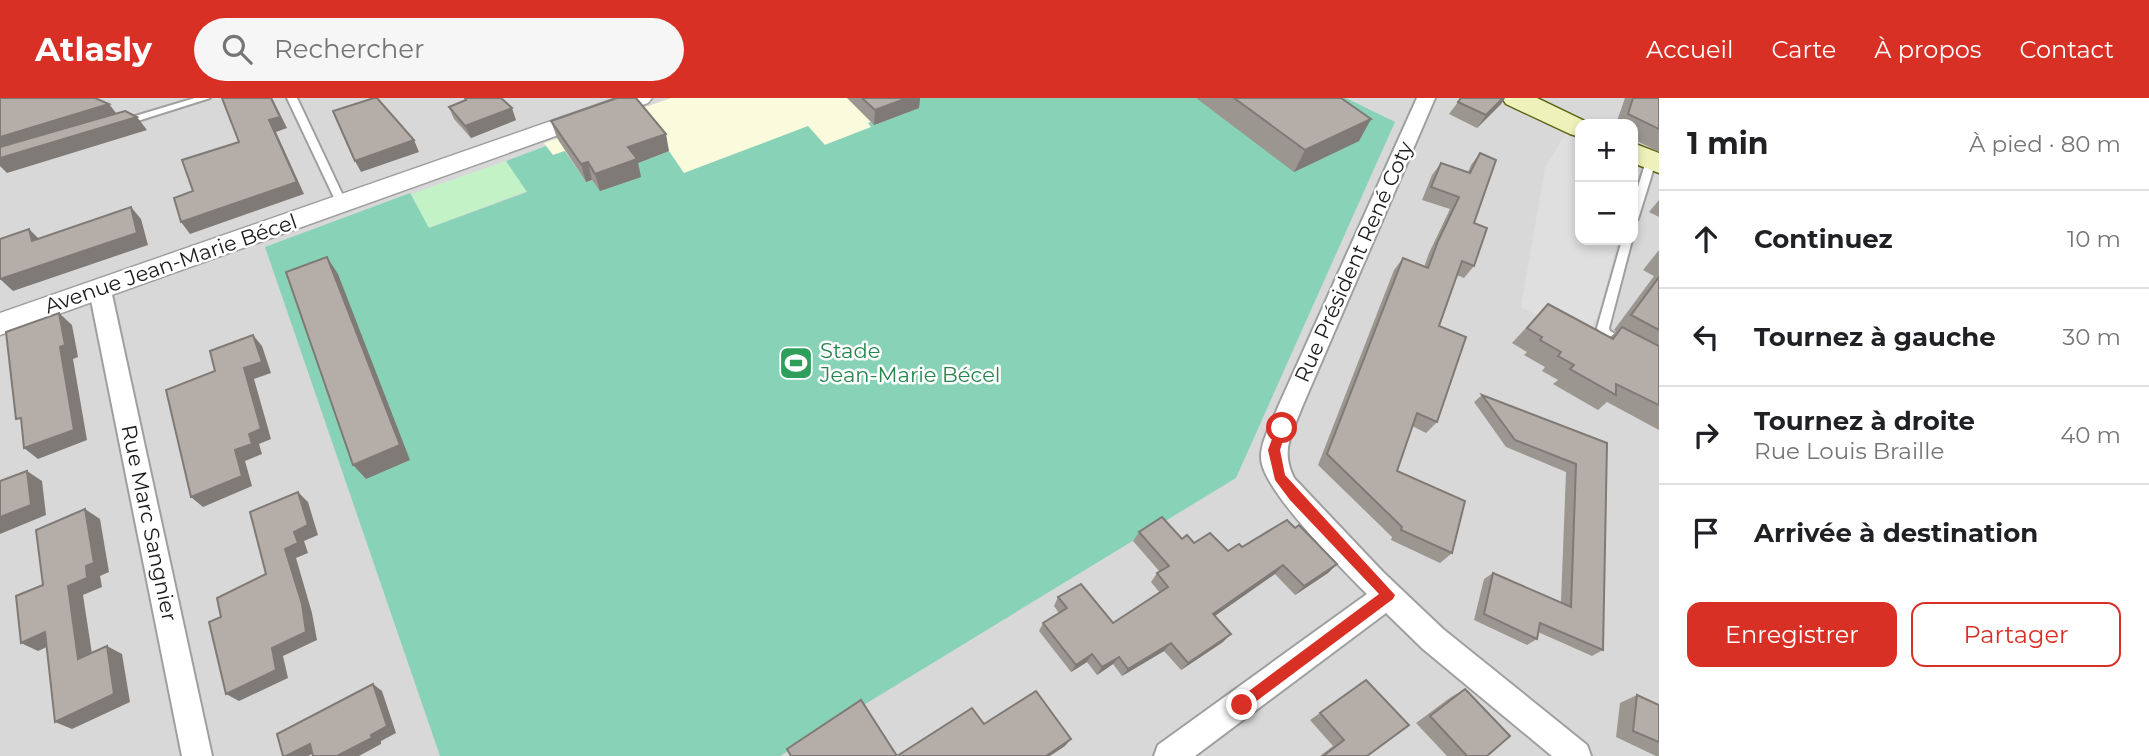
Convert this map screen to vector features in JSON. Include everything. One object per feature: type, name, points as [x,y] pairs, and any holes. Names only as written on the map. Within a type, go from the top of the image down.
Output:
[{"type":"main road","points":[[1514,98],[1575,126]]},
{"type":"street","name":"Avenue Jean-Marie Bécel","points":[[0,324],[640,98]]},
{"type":"street","name":"Rue Président René Coty","points":[[1426,98],[1290,407],[1274,450],[1275,463],[1285,486],[1433,639],[1576,756]]},
{"type":"street","name":"Rue Marc Sangnier","points":[[100,290],[197,756]]},
{"type":"street","points":[[1169,756],[1242,705],[1388,595]]},
{"type":"lane","points":[[115,125],[205,98]]},
{"type":"lane","points":[[292,98],[342,204]]},
{"type":"lane","points":[[1638,199],[1648,159]]},
{"type":"lane","points":[[1626,245],[1603,328],[1605,334],[1637,352]]},
{"type":"shaded area","points":[[0,98],[1659,98],[1659,756],[0,756]]},
{"type":"shaded area","points":[[671,98],[910,98],[872,127],[824,145],[808,127],[684,173],[641,177],[600,191],[586,182],[565,151],[553,155],[544,143]]},
{"type":"shaded area","points":[[1565,134],[1575,139],[1575,245],[1617,245],[1599,311],[1586,341],[1521,307],[1545,168]]},
{"type":"green space","name":"Stade Jean-Marie Bécel","points":[[910,98],[1346,98],[1395,122],[1236,478],[780,756],[440,756],[265,247],[410,193],[429,228],[527,192],[506,161],[546,146],[553,155],[565,151],[586,182],[593,180],[601,191],[632,165],[669,151],[684,173],[808,126],[825,145],[871,127],[868,123],[888,115]]},
{"type":"green space","points":[[506,161],[527,191],[428,228],[411,194]]},
{"type":"building","points":[[0,98],[95,98],[109,104],[0,137]]},
{"type":"building","points":[[222,98],[271,98],[280,117],[269,120],[297,182],[181,222],[174,198],[193,191],[182,160],[239,142]]},
{"type":"building","points":[[377,98],[414,140],[355,161],[333,111]]},
{"type":"building","points":[[465,98],[501,98],[512,108],[465,126],[449,107],[466,100]]},
{"type":"building","points":[[617,98],[636,98],[666,134],[628,147],[637,159],[595,174],[588,162],[581,164],[551,121]]},
{"type":"building","points":[[862,98],[907,98],[875,110]]},
{"type":"building","points":[[1234,98],[1341,98],[1371,119],[1305,150]]},
{"type":"building","points":[[1461,98],[1503,98],[1486,115],[1458,102]]},
{"type":"building","points":[[1633,98],[1659,98],[1659,129],[1628,114]]},
{"type":"building","points":[[125,111],[137,117],[0,158],[0,147]]},
{"type":"building","points":[[1480,153],[1496,160],[1474,223],[1487,228],[1474,266],[1462,261],[1439,326],[1466,337],[1437,422],[1417,413],[1397,471],[1465,501],[1452,553],[1401,530],[1402,527],[1327,454],[1403,258],[1428,268],[1459,197],[1431,187],[1441,163],[1470,173]]},
{"type":"building","points":[[131,207],[137,233],[0,279],[0,239],[29,229],[32,241]]},
{"type":"building","points":[[327,257],[400,445],[353,465],[286,272]]},
{"type":"building","points":[[1659,277],[1659,330],[1631,315]]},
{"type":"building","points":[[1548,304],[1613,339],[1622,327],[1659,346],[1659,405],[1616,384],[1616,395],[1570,369],[1574,365],[1558,356],[1561,352],[1540,340],[1542,337],[1527,328]]},
{"type":"building","points":[[59,313],[65,345],[60,347],[74,430],[24,448],[21,418],[16,419],[6,332]]},
{"type":"building","points":[[253,335],[262,362],[244,368],[261,429],[249,434],[252,444],[235,450],[242,476],[191,497],[166,390],[215,371],[210,351]]},
{"type":"building","points":[[1482,395],[1607,443],[1603,650],[1540,623],[1537,639],[1484,614],[1493,573],[1571,607],[1576,464],[1515,440]]},
{"type":"building","points":[[27,471],[31,505],[0,517],[0,481]]},
{"type":"building","points":[[298,492],[308,525],[294,532],[298,543],[285,549],[302,604],[306,632],[272,648],[276,670],[226,694],[209,622],[221,617],[217,598],[266,574],[250,512]]},
{"type":"building","points":[[85,509],[94,563],[86,566],[87,578],[68,586],[78,659],[107,646],[114,694],[55,722],[45,632],[21,643],[16,596],[43,585],[36,530]]},
{"type":"building","points":[[1162,517],[1182,539],[1187,535],[1194,543],[1210,533],[1228,551],[1239,544],[1242,547],[1287,520],[1295,528],[1299,525],[1337,564],[1304,586],[1283,565],[1213,614],[1231,634],[1188,663],[1171,643],[1128,669],[1119,657],[1102,667],[1092,654],[1076,665],[1043,623],[1067,608],[1058,597],[1081,584],[1113,623],[1168,587],[1157,573],[1169,566],[1139,532]]},
{"type":"building","points":[[1366,680],[1409,725],[1367,756],[1323,756],[1344,740],[1320,713]]},
{"type":"building","points":[[373,684],[387,726],[371,735],[372,738],[337,756],[313,756],[310,744],[283,756],[277,734]]},
{"type":"building","points":[[1465,689],[1510,736],[1487,756],[1467,756],[1430,716]]},
{"type":"building","points":[[1036,691],[1071,739],[1046,756],[897,756],[972,708],[984,724]]},
{"type":"building","points":[[1637,695],[1659,705],[1659,742],[1633,731]]},
{"type":"building","points":[[861,700],[897,756],[791,756],[787,749]]},
{"type":"place","name":"Stade Jean-Marie Bécel","points":[[796,363]]},
{"type":"route","points":[[1242,705],[1388,595],[1279,477],[1274,450],[1282,428]]}]
